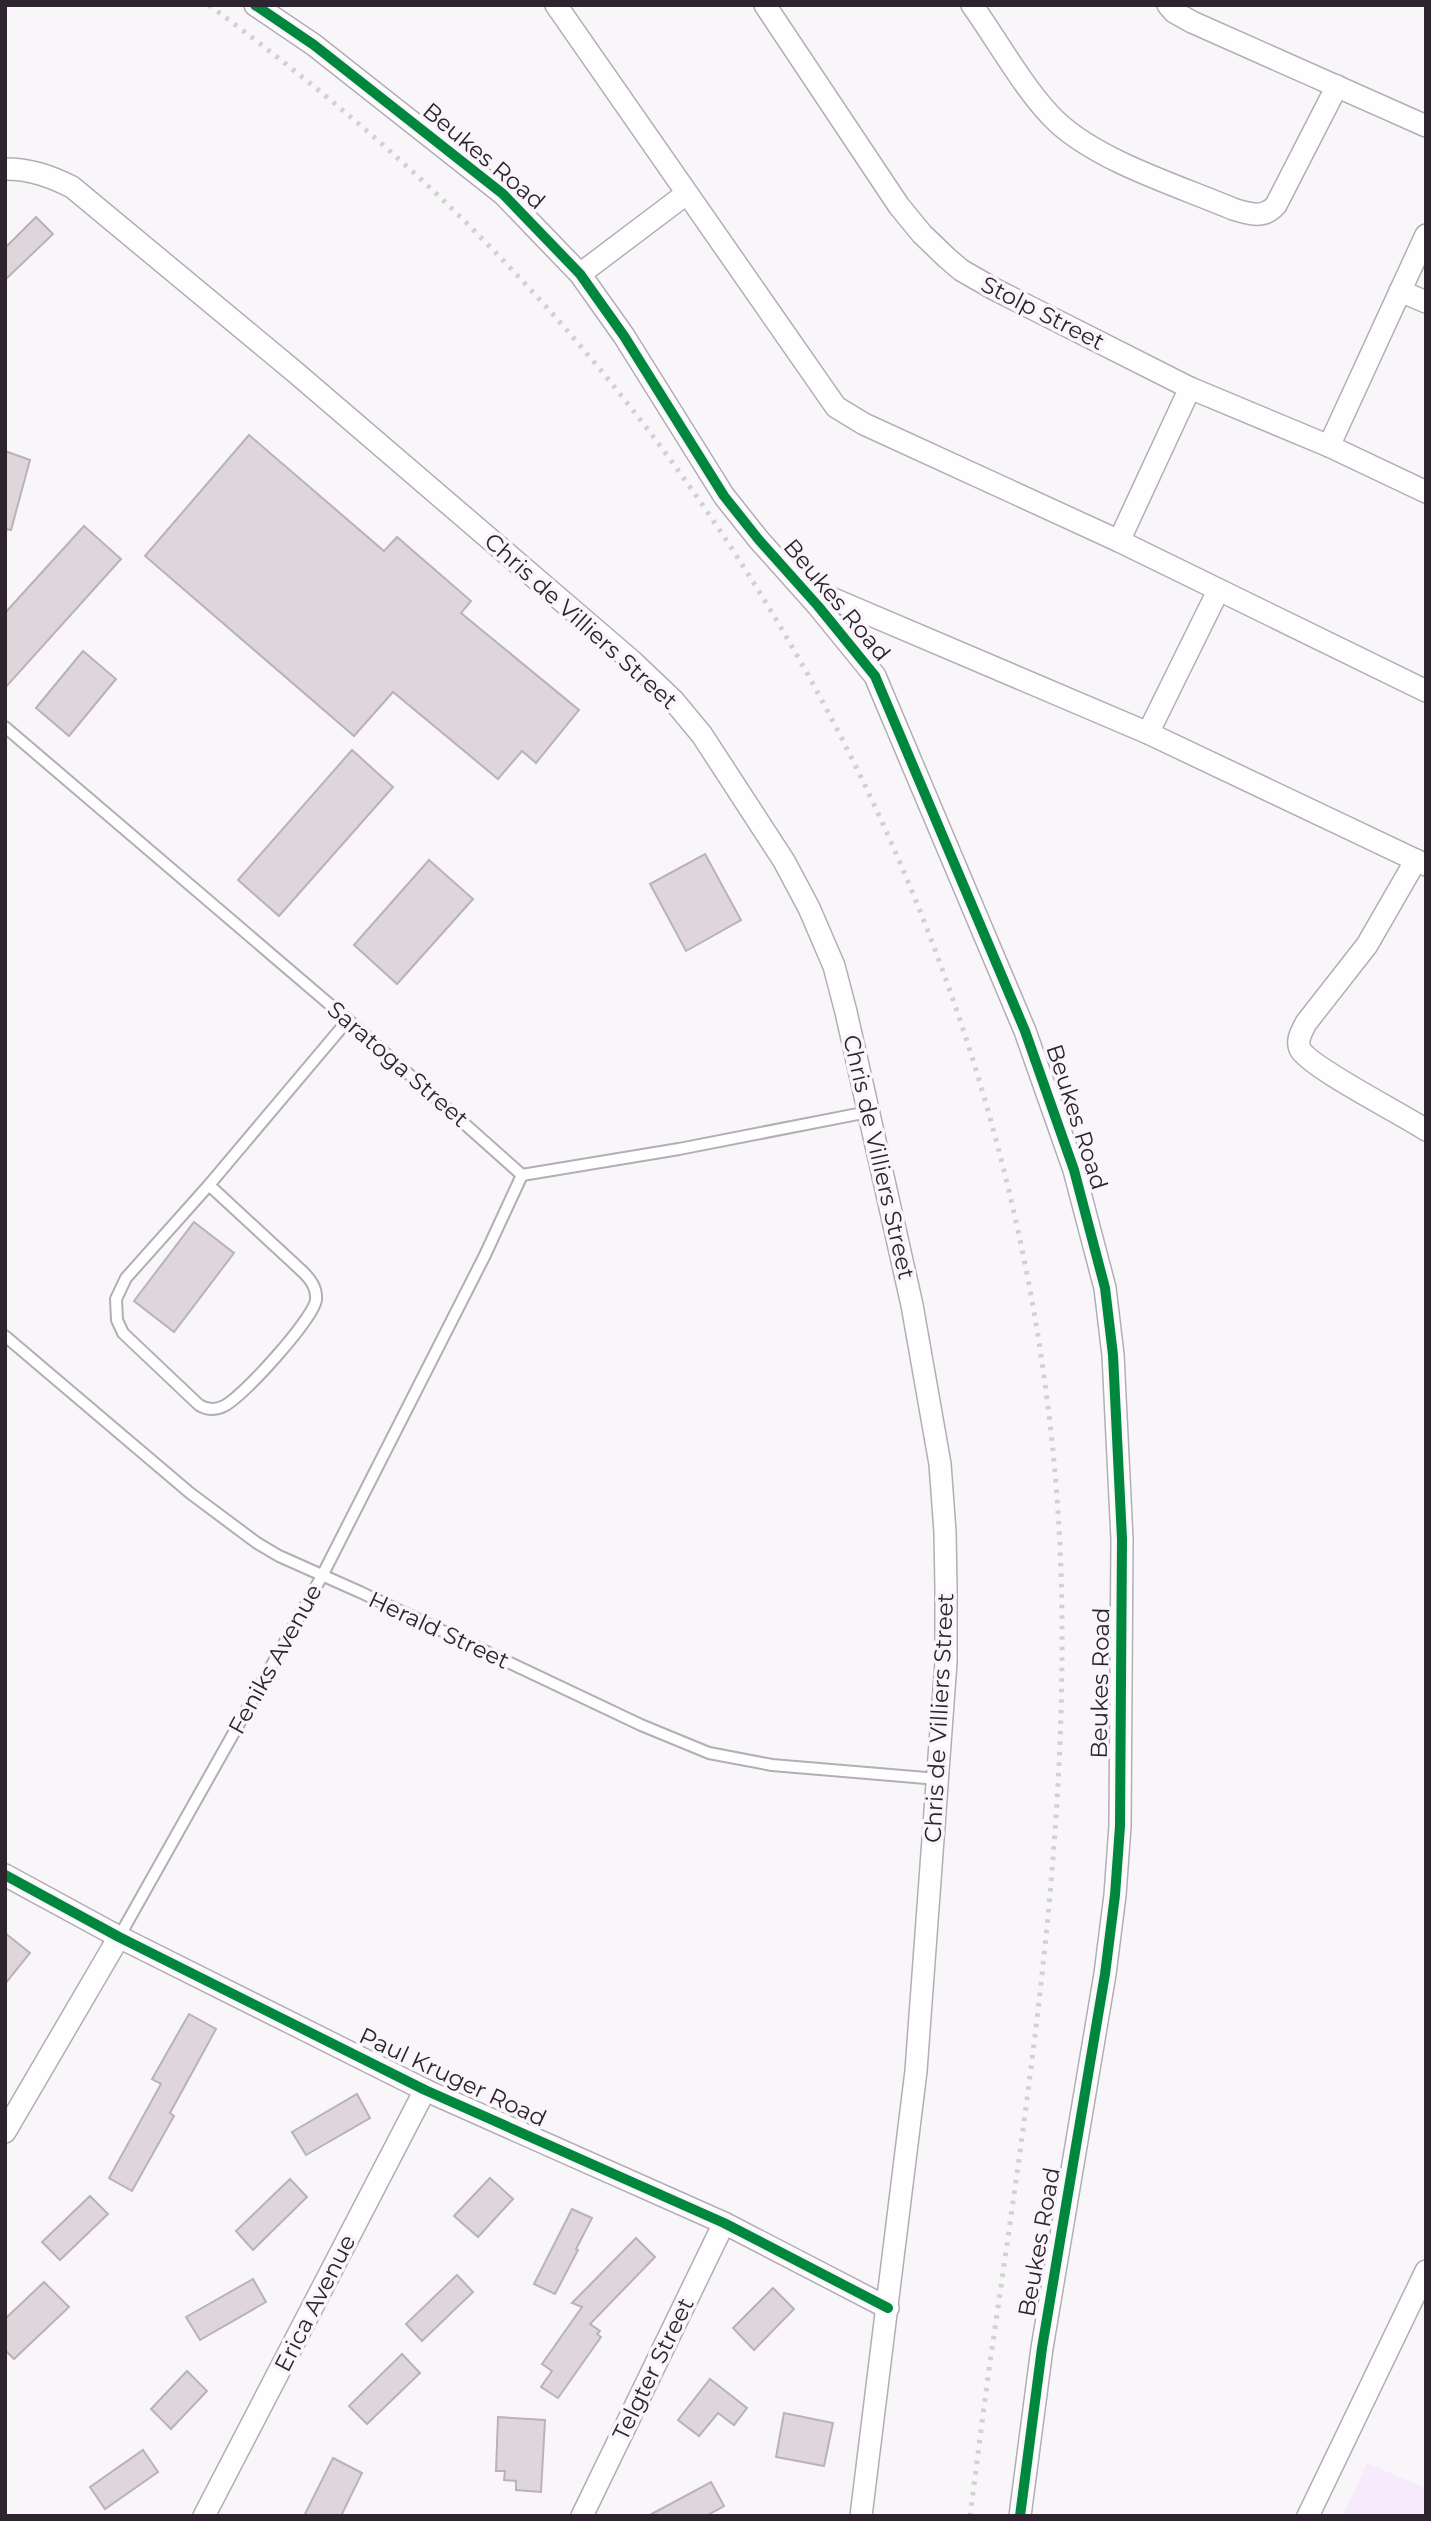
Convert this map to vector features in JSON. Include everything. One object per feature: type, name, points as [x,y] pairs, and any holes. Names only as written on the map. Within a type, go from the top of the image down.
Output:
[{"type":"street","name":"Beukes Road","points":[[255,5],[314,45],[503,194],[580,274],[624,336],[724,496],[875,676],[1025,1031],[1070,1158],[1105,1288],[1113,1354],[1122,1539],[1120,1826],[1115,1895],[1103,1987],[1042,2348],[1020,2516]]},
{"type":"street","points":[[556,5],[836,407],[864,424],[1119,541],[1426,691]]},
{"type":"street","name":"Stolp Street","points":[[765,5],[899,205],[922,234],[961,270],[1190,388],[1329,446],[1426,492]]},
{"type":"street","points":[[972,5],[1034,95],[1055,120],[1077,139],[1114,159],[1249,214],[1265,214],[1272,210],[1280,199],[1337,86]]},
{"type":"street","points":[[1168,5],[1174,12],[1192,22],[1426,125]]},
{"type":"street","name":"Chris de Villiers Street","points":[[5,169],[26,170],[72,187],[295,372],[632,661],[673,700],[702,735],[784,861],[809,908],[834,966],[912,1305],[940,1464],[946,1532],[946,1662],[916,2071],[861,2516]]},
{"type":"street","points":[[580,274],[686,194]]},
{"type":"street","points":[[1329,446],[1426,235]]},
{"type":"street","points":[[1400,291],[1426,302]]},
{"type":"street","points":[[1119,541],[1190,388]]},
{"type":"street","points":[[798,584],[1148,733],[1421,862],[1367,945],[1307,1023],[1300,1034],[1299,1045],[1311,1059],[1362,1093],[1426,1130]]},
{"type":"street","points":[[1148,733],[1218,591]]},
{"type":"street","name":"Paul Kruger Road","points":[[5,1875],[119,1937],[425,2090],[724,2222],[887,2308]]},
{"type":"street","name":"Feniks Avenue","points":[[5,2132],[119,1937]]},
{"type":"street","name":"Erica Avenue","points":[[204,2516],[425,2090]]},
{"type":"street","name":"Telgter Street","points":[[582,2516],[724,2222]]},
{"type":"street","points":[[1308,2516],[1426,2271]]},
{"type":"lane","name":"Saratoga Street","points":[[5,727],[348,1020],[523,1175]]},
{"type":"lane","points":[[209,1185],[303,1272],[314,1284],[316,1292],[314,1308],[286,1345],[230,1403],[214,1409],[198,1405],[122,1333],[116,1299],[126,1278],[209,1185],[348,1020]]},
{"type":"lane","points":[[523,1175],[679,1149],[868,1112]]},
{"type":"lane","name":"Feniks Avenue","points":[[119,1937],[322,1576],[523,1175]]},
{"type":"lane","name":"Herald Street","points":[[5,1336],[227,1522],[279,1556],[641,1726],[709,1753],[772,1765],[938,1779]]},
{"type":"shaded area","points":[[1367,2463],[1426,2488],[1426,2516],[1343,2516]]},
{"type":"building","points":[[36,217],[53,234],[5,280],[5,248]]},
{"type":"building","points":[[249,435],[384,551],[397,537],[471,601],[461,613],[579,710],[536,763],[522,751],[498,779],[393,692],[354,736],[145,556]]},
{"type":"building","points":[[5,451],[30,460],[11,530],[5,529]]},
{"type":"building","points":[[84,526],[121,559],[5,688],[5,613]]},
{"type":"building","points":[[83,651],[116,679],[69,736],[36,708]]},
{"type":"building","points":[[352,750],[393,787],[279,916],[238,880]]},
{"type":"building","points":[[705,854],[741,920],[686,951],[650,884]]},
{"type":"building","points":[[429,860],[473,899],[397,984],[354,945]]},
{"type":"building","points":[[194,1222],[234,1253],[174,1332],[134,1301]]},
{"type":"building","points":[[5,1933],[30,1953],[5,1984]]},
{"type":"building","points":[[189,2014],[216,2029],[170,2113],[174,2116],[132,2191],[109,2178],[161,2084],[152,2079]]},
{"type":"building","points":[[357,2094],[370,2118],[306,2155],[292,2132]]},
{"type":"building","points":[[490,2178],[513,2199],[478,2237],[454,2216]]},
{"type":"building","points":[[290,2179],[307,2197],[253,2250],[236,2231]]},
{"type":"building","points":[[90,2196],[108,2214],[60,2260],[42,2242]]},
{"type":"building","points":[[572,2209],[592,2218],[555,2294],[534,2284]]},
{"type":"building","points":[[636,2238],[655,2257],[590,2324],[600,2331],[597,2334],[601,2337],[558,2398],[541,2387],[552,2371],[542,2364],[582,2307],[572,2303]]},
{"type":"building","points":[[457,2275],[473,2292],[422,2341],[406,2324]]},
{"type":"building","points":[[253,2279],[266,2302],[200,2340],[186,2317]]},
{"type":"building","points":[[44,2282],[69,2307],[14,2359],[5,2350],[5,2319]]},
{"type":"building","points":[[773,2288],[794,2309],[754,2350],[733,2328]]},
{"type":"building","points":[[402,2354],[420,2373],[367,2424],[349,2406]]},
{"type":"building","points":[[187,2371],[207,2391],[171,2429],[151,2409]]},
{"type":"building","points":[[710,2379],[747,2408],[734,2425],[718,2413],[699,2436],[678,2420]]},
{"type":"building","points":[[784,2413],[833,2423],[824,2466],[776,2457]]},
{"type":"building","points":[[498,2417],[545,2420],[541,2492],[516,2490],[516,2481],[504,2480],[505,2471],[496,2471]]},
{"type":"building","points":[[143,2450],[158,2472],[105,2509],[90,2487]]},
{"type":"building","points":[[333,2458],[362,2473],[341,2516],[304,2516]]},
{"type":"building","points":[[711,2482],[724,2506],[706,2516],[648,2516]]},
{"type":"railway","points":[[209,5],[329,99],[443,200],[515,273],[635,413],[743,565],[836,727],[914,897],[977,1072],[1023,1253],[1051,1437],[1062,1622],[1057,1801],[1042,1979],[970,2516]]},
{"type":"cycle path","points":[[255,5],[314,45],[503,194],[580,274],[624,336],[724,496],[875,676],[1025,1031],[1074,1170],[1105,1288],[1113,1355],[1122,1539],[1120,1826],[1105,1974],[1042,2348],[1020,2516]]},
{"type":"cycle path","points":[[5,1875],[119,1937],[425,2090],[724,2223],[888,2308]]}]
